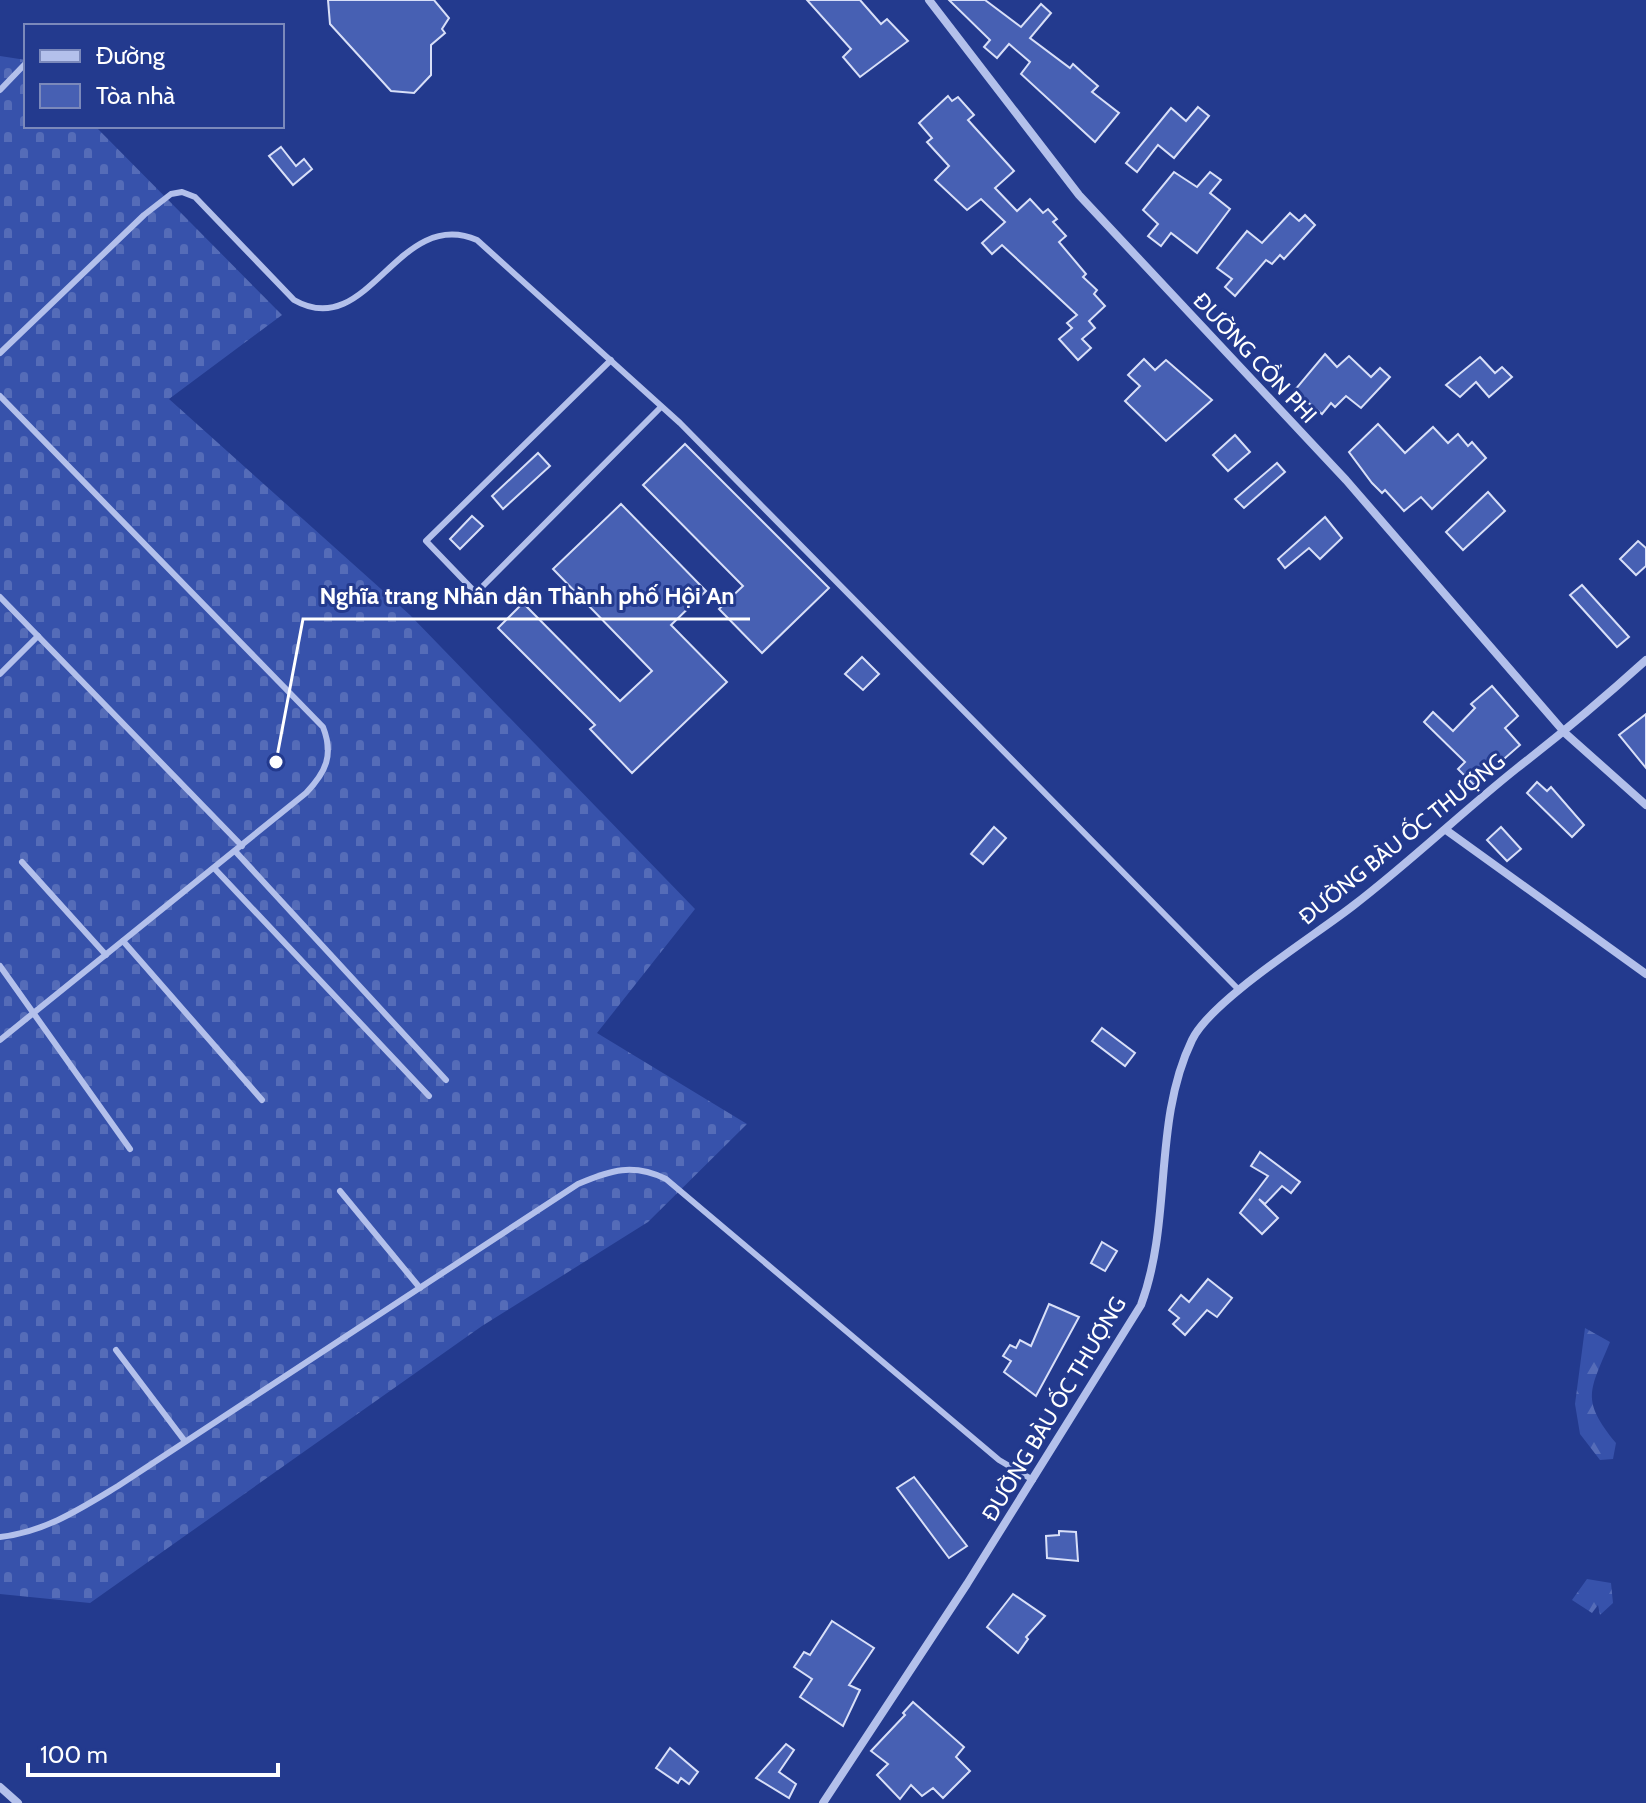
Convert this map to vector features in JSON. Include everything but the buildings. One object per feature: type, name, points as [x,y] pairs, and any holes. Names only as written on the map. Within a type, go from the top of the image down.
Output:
[{"type":"street","name":"ĐƯỜNG CỒN PHI","points":[[929,0],[1079,195],[1346,480],[1565,733],[1646,805]]},
{"type":"street","name":"ĐƯỜNG BÀU ỐC THƯỢNG","points":[[823,1803],[1033,1480],[1141,1305],[1153,1272],[1159,1234],[1169,1115],[1177,1073],[1194,1035],[1239,990],[1355,905],[1516,769],[1565,733],[1646,660]]},
{"type":"street","points":[[1446,830],[1646,974]]},
{"type":"street","points":[[0,1787],[18,1803]]},
{"type":"lane","points":[[0,90],[24,65]]},
{"type":"lane","points":[[0,353],[144,215],[171,194],[182,192],[195,197],[294,300],[307,308],[324,309],[351,300],[431,236],[466,235],[477,240],[661,407],[1239,990]]},
{"type":"lane","points":[[611,360],[426,541],[476,593],[661,407]]},
{"type":"lane","points":[[0,396],[323,727],[329,743],[329,758],[323,775],[214,868],[0,1040]]},
{"type":"lane","points":[[0,597],[238,848],[446,1080]]},
{"type":"lane","points":[[0,674],[38,636]]},
{"type":"lane","points":[[22,862],[106,955]]},
{"type":"lane","points":[[214,868],[429,1096]]},
{"type":"lane","points":[[123,941],[262,1100]]},
{"type":"lane","points":[[0,966],[130,1149]]},
{"type":"lane","points":[[0,1537],[26,1534],[64,1518],[118,1486],[578,1184],[610,1170],[645,1169],[666,1179],[999,1460],[1033,1480]]},
{"type":"lane","points":[[340,1191],[420,1288]]},
{"type":"lane","points":[[116,1350],[184,1440]]},
{"type":"green space","points":[[0,56],[24,60],[24,128],[97,128],[282,315],[169,399],[410,615],[695,909],[597,1033],[747,1124],[648,1222],[482,1326],[90,1603],[0,1594]]},
{"type":"green space","points":[[1585,1328],[1610,1342],[1597,1372],[1592,1394],[1597,1416],[1616,1443],[1613,1459],[1600,1460],[1580,1434],[1575,1404]]},
{"type":"green space","points":[[1587,1579],[1611,1583],[1613,1603],[1600,1615],[1598,1605],[1592,1613],[1572,1600]]},
{"type":"place","name":"Nghĩa trang Nhân dân Thành phố Hội An","points":[[276,762]]}]
